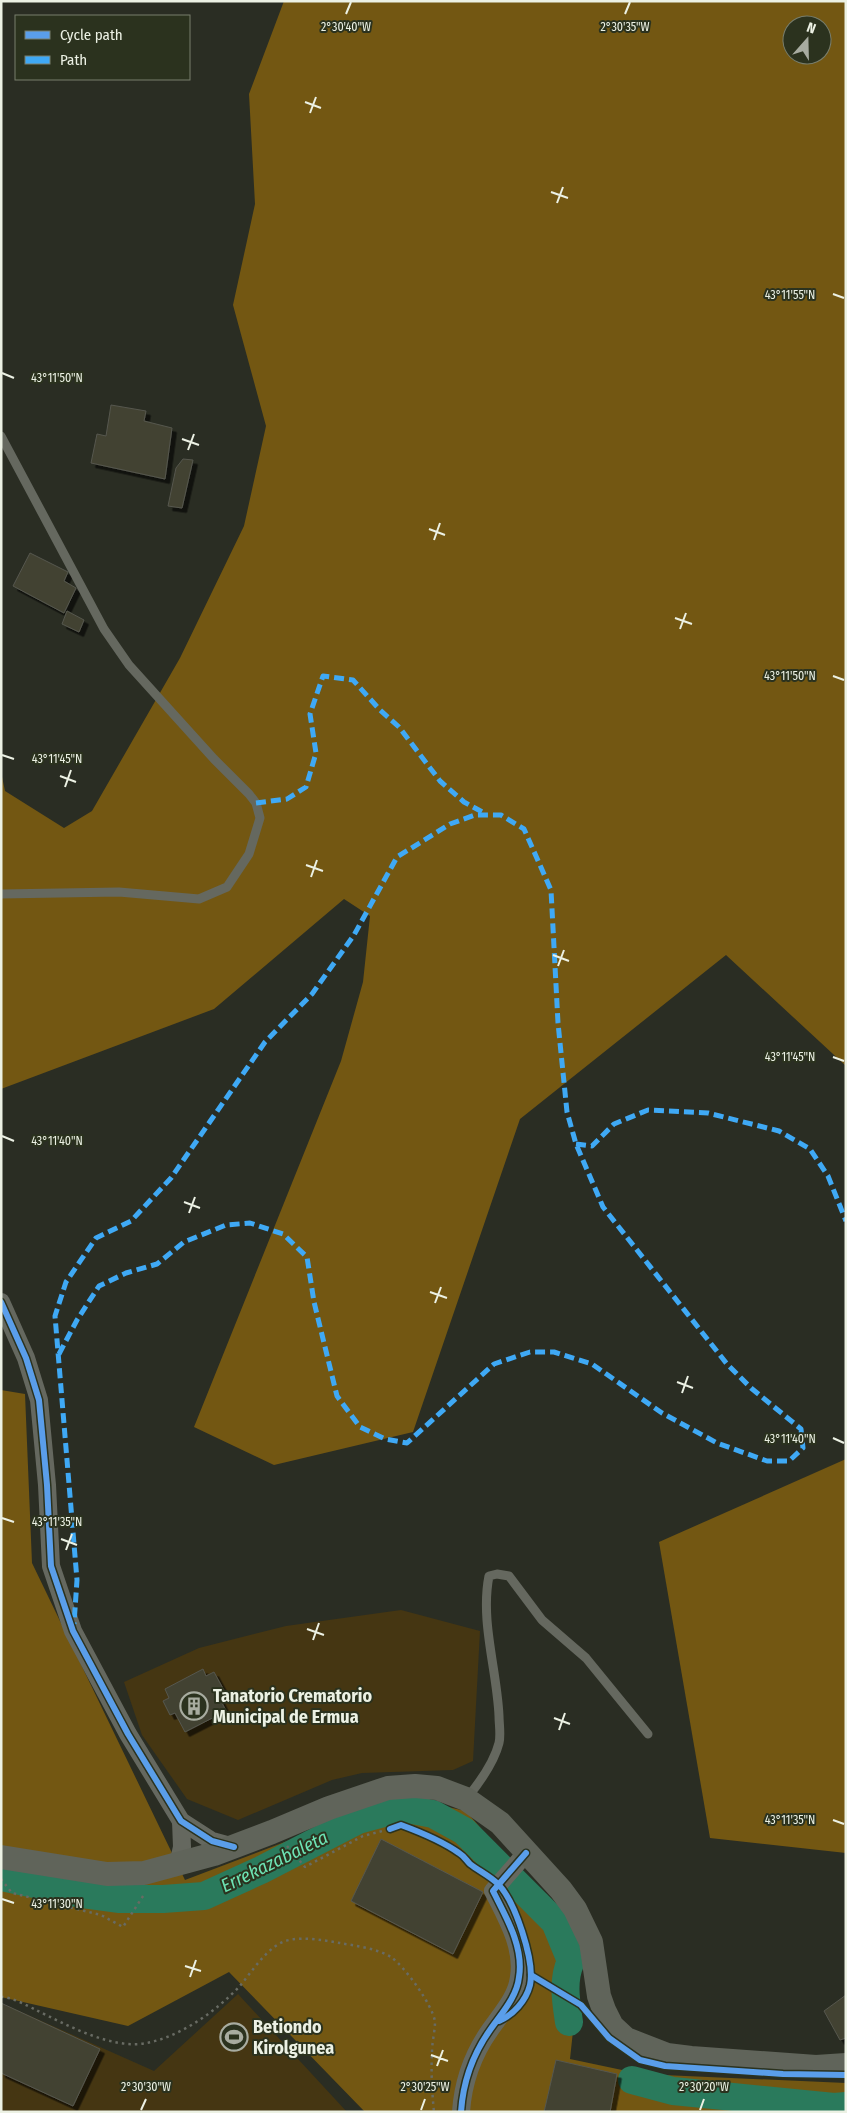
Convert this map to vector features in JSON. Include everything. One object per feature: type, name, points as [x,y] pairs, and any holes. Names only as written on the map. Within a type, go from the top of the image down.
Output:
[{"type":"main road","points":[[1,1857],[107,1874],[144,1874],[234,1847],[329,1808],[388,1788],[415,1786],[437,1788],[466,1799],[500,1823],[521,1859],[546,1871],[576,1909],[591,1942],[599,1996],[604,2010],[612,2026],[626,2040],[667,2055],[808,2066],[846,2064]]},
{"type":"street","points":[[1,1302],[26,1358],[39,1400],[47,1485],[51,1566],[70,1622],[128,1734],[181,1821],[212,1841],[234,1847]]},
{"type":"street","points":[[178,1865],[182,1847],[181,1821]]},
{"type":"street","points":[[461,2112],[466,2079],[472,2063],[490,2030],[513,1995],[520,1976],[518,1952],[513,1932],[493,1891],[521,1859]]},
{"type":"lane","points":[[1,436],[104,629],[129,665],[214,759],[249,794],[256,803],[260,818],[250,854],[227,887],[199,899],[119,892],[1,894]]},
{"type":"lane","points":[[466,1799],[483,1779],[500,1742],[498,1695],[489,1631],[486,1590],[489,1576],[497,1574],[509,1576],[542,1620],[586,1658],[648,1734]]},
{"type":"path","points":[[287,1846],[306,1867],[364,1836],[393,1828]]},
{"type":"path","points":[[1,1879],[12,1893],[101,1915],[123,1927],[145,1892]]},
{"type":"path","points":[[1,1996],[26,2005],[68,2025],[112,2041],[131,2044],[147,2042],[172,2034],[196,2022],[216,2008],[238,1987],[262,1958],[279,1944],[308,1938],[370,1949],[391,1957],[410,1977],[427,2000],[435,2021],[431,2084],[434,2112]]},
{"type":"shaded area","points":[[284,1],[846,1],[846,1066],[726,955],[520,1119],[413,1432],[274,1465],[194,1427],[341,1061],[363,982],[370,916],[344,899],[214,1009],[1,1089],[1,772],[5,791],[64,828],[92,811],[180,658],[244,526],[266,426],[233,305],[255,204],[249,94]]},
{"type":"shaded area","points":[[1,1390],[25,1394],[32,1563],[185,1880],[363,1812],[398,1796],[466,1811],[582,1947],[570,2059],[641,2074],[846,2083],[846,2112],[365,2112],[229,1972],[128,2026],[1,1997]]},
{"type":"shaded area","points":[[846,1459],[846,1853],[710,1838],[659,1542]]},
{"type":"shaded area","points":[[401,1610],[480,1631],[473,1761],[453,1770],[362,1773],[332,1780],[238,1820],[187,1799],[142,1735],[124,1682],[199,1648],[286,1626]]},
{"type":"shaded area","name":"Betiondo Kirolgunea","points":[[238,1994],[347,2112],[1,2112],[1,2003],[154,2071]]},
{"type":"building","points":[[111,405],[146,411],[144,421],[172,428],[165,479],[91,463],[97,434],[106,436]]},
{"type":"building","points":[[183,459],[193,460],[182,508],[168,506],[176,468]]},
{"type":"building","points":[[30,553],[68,572],[64,581],[76,588],[64,613],[13,586]]},
{"type":"building","points":[[67,611],[84,620],[79,632],[62,624]]},
{"type":"building","name":"Tanatorio Crematorio Municipal de Ermua","points":[[203,1669],[206,1676],[214,1672],[226,1694],[219,1697],[226,1711],[185,1732],[175,1713],[170,1715],[163,1701],[169,1698],[165,1689]]},
{"type":"building","points":[[381,1839],[483,1892],[453,1954],[351,1901]]},
{"type":"building","points":[[846,1995],[846,2038],[840,2040],[824,2011]]},
{"type":"building","points":[[1,2003],[100,2049],[73,2106],[1,2073]]},
{"type":"building","points":[[556,2060],[617,2074],[610,2112],[544,2112]]},
{"type":"waterway","name":"Errekazabaleta","points":[[1,1877],[81,1894],[118,1899],[163,1899],[204,1896],[261,1870],[358,1820],[402,1808],[433,1814],[464,1831],[555,1922],[571,1961],[566,1976],[569,2022]]},
{"type":"waterway","points":[[632,2080],[673,2091],[834,2107],[846,2106]]},
{"type":"marked path","points":[[256,803],[287,799],[306,787],[316,753],[310,714],[323,676],[353,680],[380,710],[399,727],[440,781],[464,802],[486,814]]},
{"type":"marked path","points":[[59,1354],[77,1320],[99,1286],[126,1273],[157,1264],[184,1242],[226,1225],[250,1223],[283,1234],[307,1257],[314,1302],[337,1396],[360,1427],[385,1439],[407,1443],[494,1364],[530,1352],[554,1352],[592,1364],[662,1413],[717,1443],[767,1461],[789,1461],[803,1448],[801,1429],[751,1388],[727,1364],[603,1207],[576,1144],[567,1112],[558,1023],[551,890],[524,829],[501,815],[475,815],[450,824],[397,857],[354,935],[312,994],[265,1042],[171,1178],[131,1221],[96,1238],[66,1282],[55,1316],[77,1580],[74,1624]]},
{"type":"marked path","points":[[576,1144],[592,1146],[614,1124],[648,1110],[708,1113],[779,1131],[810,1149],[828,1176],[846,1221]]},
{"type":"cycle path","points":[[1,1302],[26,1358],[39,1400],[47,1485],[51,1566],[73,1631],[128,1734],[181,1821],[212,1841],[234,1847]]},
{"type":"cycle path","points":[[390,1829],[401,1825],[461,1854],[470,1864],[495,1881],[511,1904],[527,1947],[530,1961],[530,1985],[522,2002],[514,2011],[499,2021]]},
{"type":"cycle path","points":[[461,2112],[464,2090],[474,2059],[484,2039],[512,1998],[518,1984],[520,1966],[516,1943],[513,1932],[493,1891],[526,1853]]},
{"type":"cycle path","points":[[531,1975],[581,2005],[609,2038],[640,2060],[665,2066],[783,2074],[846,2075]]},
{"type":"place","name":"Tanatorio Crematorio Municipal de Ermua","points":[[194,1706]]},
{"type":"place","name":"Betiondo Kirolgunea","points":[[234,2037]]}]
